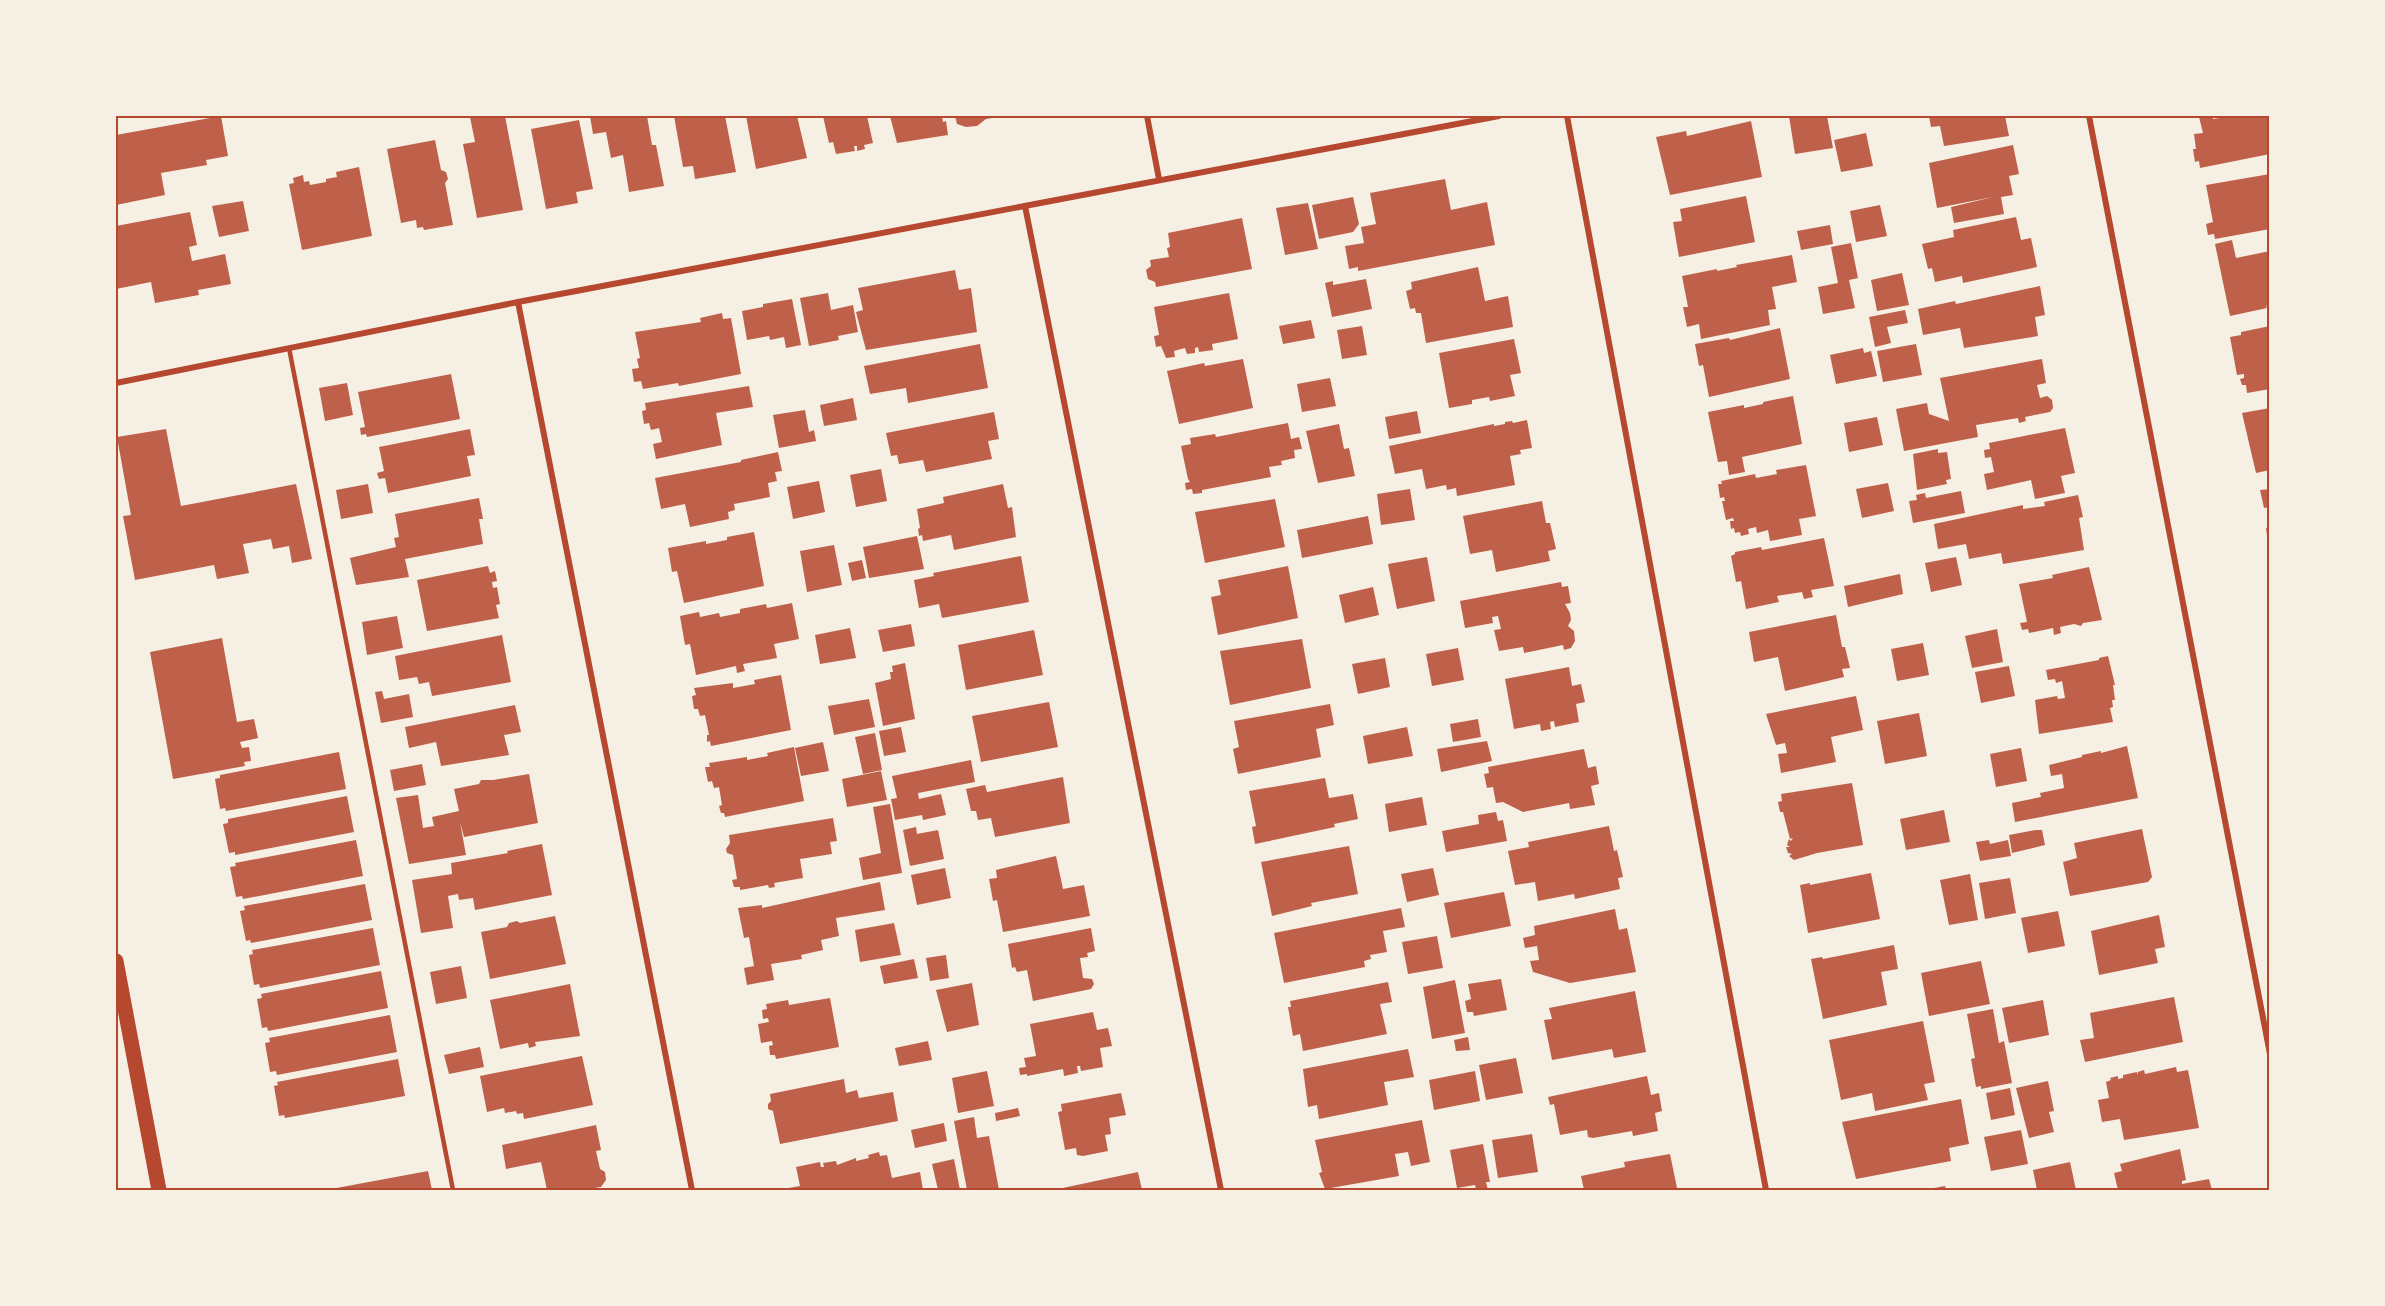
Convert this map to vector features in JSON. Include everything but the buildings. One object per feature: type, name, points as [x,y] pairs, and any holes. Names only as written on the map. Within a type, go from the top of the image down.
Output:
[{"type":"main road","points":[[116,961],[159,1191]]},
{"type":"street","points":[[1147,116],[1159,179]]},
{"type":"street","points":[[116,383],[518,302],[1499,116]]},
{"type":"street","points":[[1567,116],[1766,1191]]},
{"type":"street","points":[[2089,116],[2270,1054]]},
{"type":"street","points":[[1025,206],[1221,1191]]},
{"type":"street","points":[[518,302],[692,1191]]},
{"type":"lane","points":[[289,348],[453,1191]]}]
